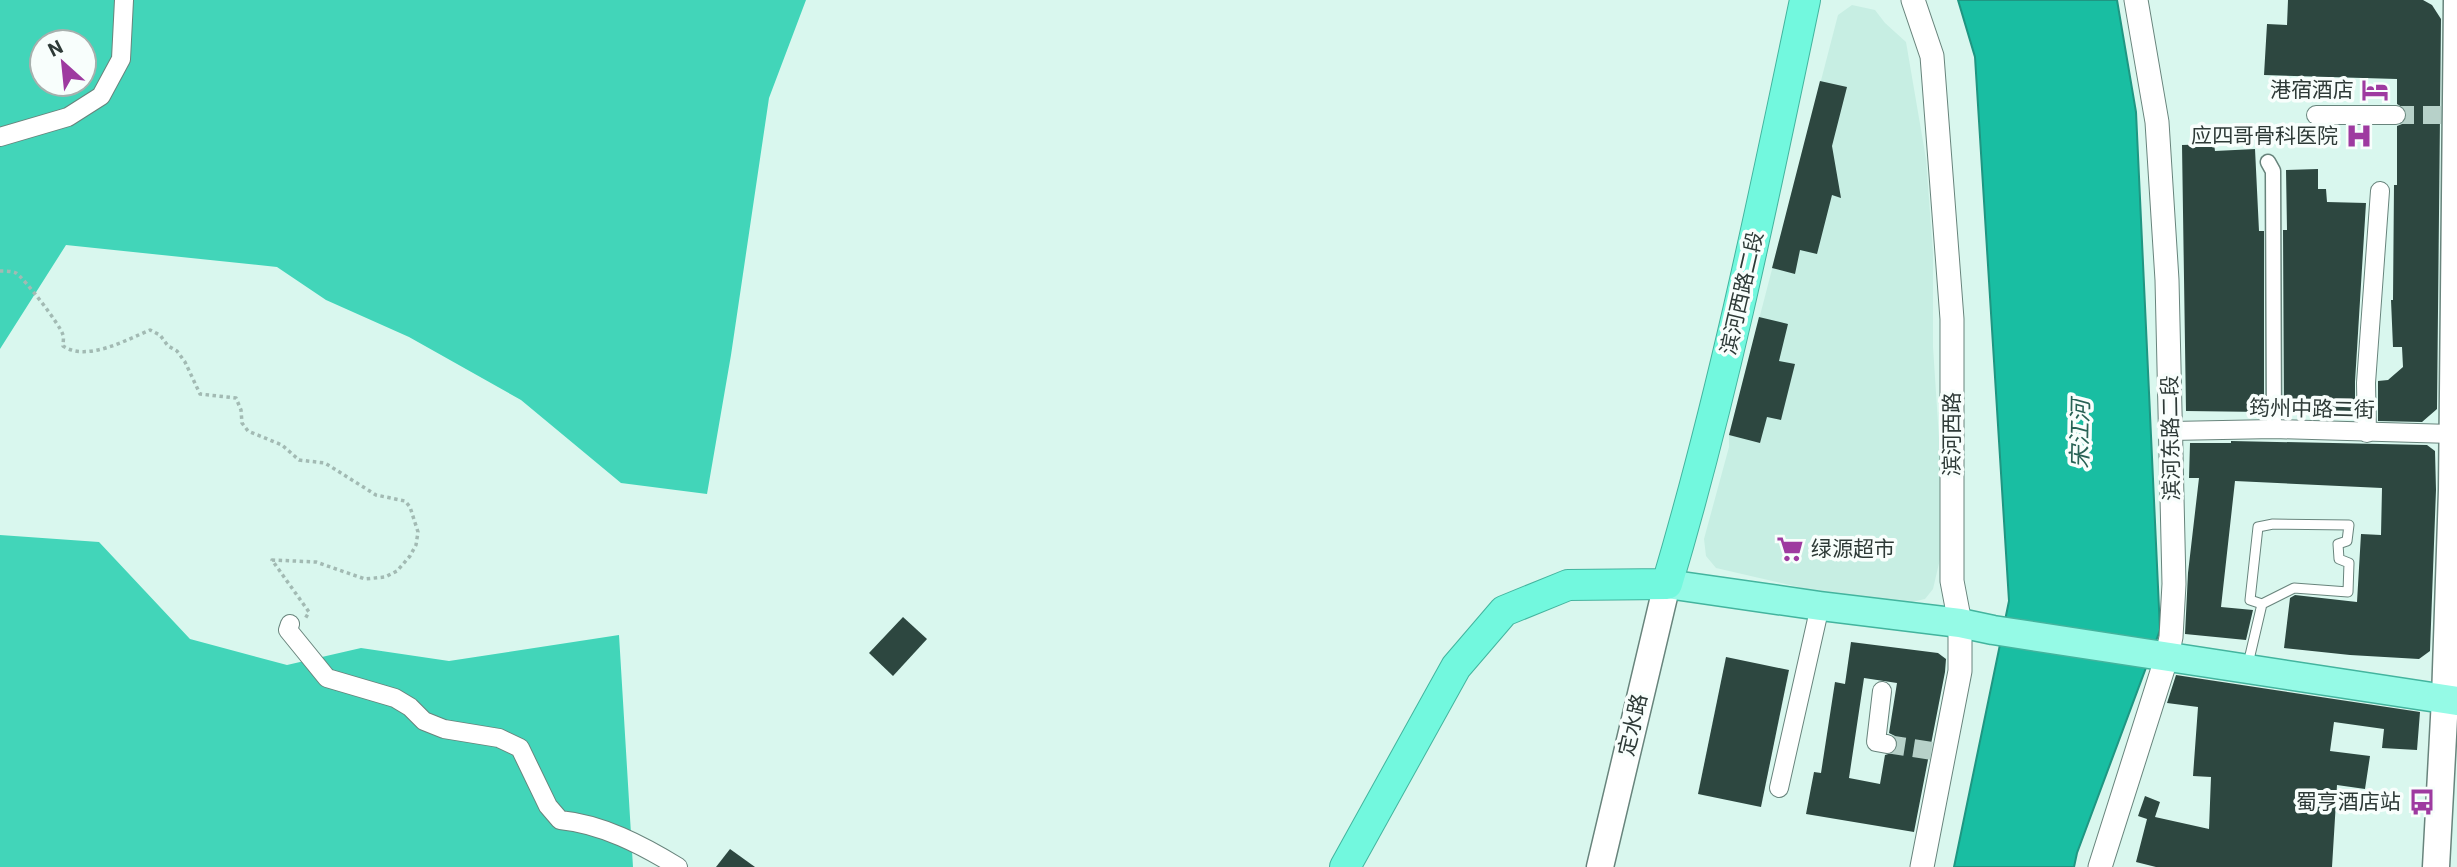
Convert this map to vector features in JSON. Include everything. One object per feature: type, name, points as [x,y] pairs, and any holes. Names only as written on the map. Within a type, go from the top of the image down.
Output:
[{"type":"highway","name":"滨河西路二段","points":[[1667,584],[1684,528],[1746,278],[1805,0]]},
{"type":"highway","points":[[1345,867],[1456,667],[1504,611],[1568,585],[1667,584]]},
{"type":"main road","points":[[2436,867],[2451,700],[2449,115],[2457,0]]},
{"type":"main road","points":[[1667,584],[1961,623],[2451,700]]},
{"type":"main road","name":"定水路","points":[[1600,867],[1667,584]]},
{"type":"street","points":[[0,137],[68,117],[101,96],[121,59],[124,0]]},
{"type":"street","name":"滨河西路","points":[[1913,0],[1933,56],[1952,319],[1952,581],[1961,623],[1960,671],[1938,753],[1922,867]]},
{"type":"street","name":"滨河东路二段","points":[[2100,867],[2168,656],[2174,583],[2167,280],[2157,122],[2136,0]]},
{"type":"street","points":[[2316,115],[2396,115]]},
{"type":"street","points":[[2268,162],[2273,171],[2274,429]]},
{"type":"street","points":[[2367,433],[2366,383],[2380,191]]},
{"type":"street","name":"筠州中路二街","points":[[2171,431],[2274,429],[2452,434]]},
{"type":"street","points":[[1779,788],[1820,606]]},
{"type":"street","points":[[290,624],[288,630],[314,666],[327,678],[395,698],[410,707],[424,721],[444,729],[499,738],[520,748],[548,806],[560,820],[584,822],[649,849],[678,867]]},
{"type":"street","points":[[1882,691],[1876,742],[1887,744]]},
{"type":"lane","points":[[2273,524],[2348,525],[2347,541],[2338,544],[2339,559],[2348,563],[2348,592],[2294,588],[2262,604],[2250,600],[2258,527],[2273,524]]},
{"type":"lane","points":[[2247,669],[2262,604]]},
{"type":"path","points":[[0,271],[15,272],[32,289],[64,335],[63,346],[71,351],[96,351],[150,330],[160,335],[168,346],[177,351],[200,394],[236,398],[242,423],[248,431],[282,445],[299,460],[326,463],[376,495],[405,501],[418,532],[416,545],[397,570],[385,576],[365,579],[316,562],[272,560],[309,612],[306,619],[290,624]]},
{"type":"shaded area","points":[[0,0],[806,0],[769,98],[731,355],[707,494],[621,483],[521,400],[409,337],[326,300],[277,267],[66,245],[0,349]]},
{"type":"shaded area","points":[[1852,5],[1875,10],[1906,42],[1926,159],[1933,253],[1933,347],[1942,484],[1940,559],[1933,589],[1925,599],[1912,602],[1811,590],[1716,568],[1706,556],[1704,539],[1838,15]]},
{"type":"shaded area","points":[[0,535],[99,542],[190,639],[287,665],[361,648],[449,661],[619,635],[633,867],[0,867]]},
{"type":"water","name":"宋江河","points":[[1958,0],[2117,0],[2136,112],[2160,630],[2074,867],[1954,867],[2009,601],[1975,57]]},
{"type":"building","points":[[2288,0],[2423,0],[2432,5],[2441,19],[2437,409],[2422,422],[2378,421],[2378,381],[2388,380],[2403,367],[2402,347],[2393,347],[2391,300],[2397,126],[2402,124],[2407,116],[2405,109],[2397,104],[2397,79],[2264,75],[2267,24],[2287,25]]},
{"type":"building","points":[[1820,81],[1847,87],[1832,146],[1841,198],[1832,195],[1817,254],[1800,250],[1795,274],[1772,268]]},
{"type":"building","points":[[2214,144],[2215,151],[2255,149],[2259,231],[2264,231],[2264,412],[2186,411],[2182,145]]},
{"type":"building","points":[[2318,169],[2318,189],[2326,189],[2327,202],[2366,203],[2355,413],[2284,413],[2283,230],[2287,230],[2286,170]]},
{"type":"building","points":[[1759,317],[1788,324],[1779,361],[1795,364],[1781,420],[1767,417],[1760,443],[1729,435]]},
{"type":"building","points":[[2231,441],[2427,445],[2435,451],[2430,651],[2419,659],[2284,648],[2290,598],[2295,595],[2357,602],[2361,534],[2381,535],[2382,488],[2235,481],[2221,607],[2253,610],[2246,640],[2185,634],[2188,573],[2199,478],[2189,478],[2190,443]]},
{"type":"building","points":[[903,617],[927,639],[893,676],[869,653]]},
{"type":"building","points":[[1851,642],[1938,653],[1946,659],[1914,832],[1806,814],[1814,772],[1821,773],[1835,682],[1845,684]],"holes":[[[1864,678],[1897,683],[1889,733],[1895,736],[1898,745],[1895,752],[1885,755],[1880,784],[1849,778]]]},
{"type":"building","points":[[1726,657],[1789,670],[1761,807],[1698,794]]},
{"type":"building","points":[[2176,675],[2420,712],[2417,750],[2382,748],[2384,729],[2334,722],[2330,751],[2370,756],[2365,789],[2337,785],[2332,867],[2156,867],[2136,862],[2147,819],[2138,816],[2145,796],[2160,802],[2155,817],[2209,829],[2211,777],[2193,776],[2198,707],[2167,703]]},
{"type":"building","points":[[730,849],[755,867],[716,867]]},
{"type":"tunnel","points":[[2396,115],[2442,115]]},
{"type":"tunnel","points":[[1887,744],[1932,751]]},
{"type":"place","name":"港宿酒店","points":[[2375,90]]},
{"type":"place","name":"应四哥骨科医院","points":[[2359,136]]},
{"type":"place","name":"绿源超市","points":[[1790,549]]},
{"type":"place","name":"蜀亨酒店站","points":[[2422,802]]}]
